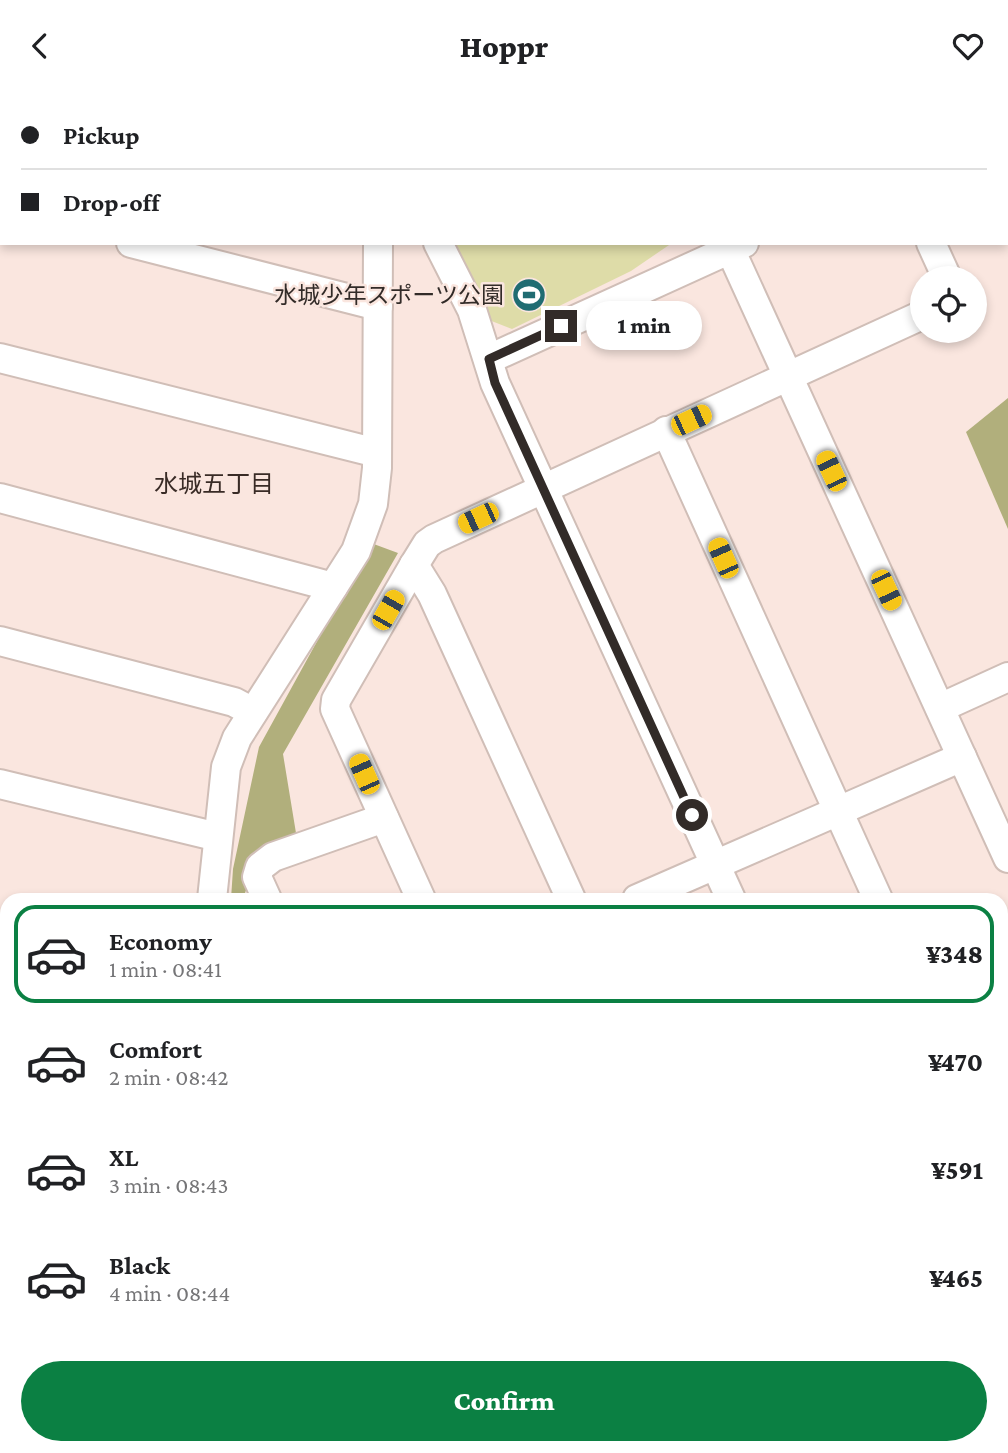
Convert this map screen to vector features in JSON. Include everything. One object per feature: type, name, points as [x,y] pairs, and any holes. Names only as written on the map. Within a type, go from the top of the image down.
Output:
[{"type":"street","points":[[139,245],[378,306]]},
{"type":"street","points":[[213,893],[226,767],[237,738],[356,551],[373,504],[377,453],[378,245]]},
{"type":"street","points":[[439,245],[472,310],[495,383],[728,893]]},
{"type":"street","points":[[932,245],[942,266]]},
{"type":"street","points":[[489,359],[737,246],[788,376],[1008,858]]},
{"type":"street","points":[[418,893],[335,709],[337,700],[427,544],[543,487],[910,320]]},
{"type":"street","points":[[0,358],[377,453]]},
{"type":"street","points":[[666,431],[875,893]]},
{"type":"street","points":[[0,498],[333,587]]},
{"type":"street","points":[[414,565],[432,594],[568,893]]},
{"type":"street","points":[[0,641],[234,702],[253,712]]},
{"type":"street","points":[[940,708],[1008,677]]},
{"type":"street","points":[[651,893],[962,757]]},
{"type":"street","points":[[0,784],[218,837]]},
{"type":"street","points":[[264,893],[257,877],[260,867],[274,857],[384,818]]},
{"type":"shaded area","name":"水城少年スポーツ公園","points":[[455,245],[669,245],[631,271],[512,329],[489,320]]},
{"type":"shaded area","points":[[1008,398],[1008,529],[966,432]]},
{"type":"shaded area","points":[[371,543],[398,553],[283,754],[296,833],[259,853],[245,893],[231,893],[233,869],[259,747]]},
{"type":"place","name":"水城少年スポーツ公園","points":[[529,295]]},
{"type":"district","name":"水城五丁目","points":[[214,484]]},
{"type":"route","points":[[561,326],[489,359],[495,383],[692,815]]}]
